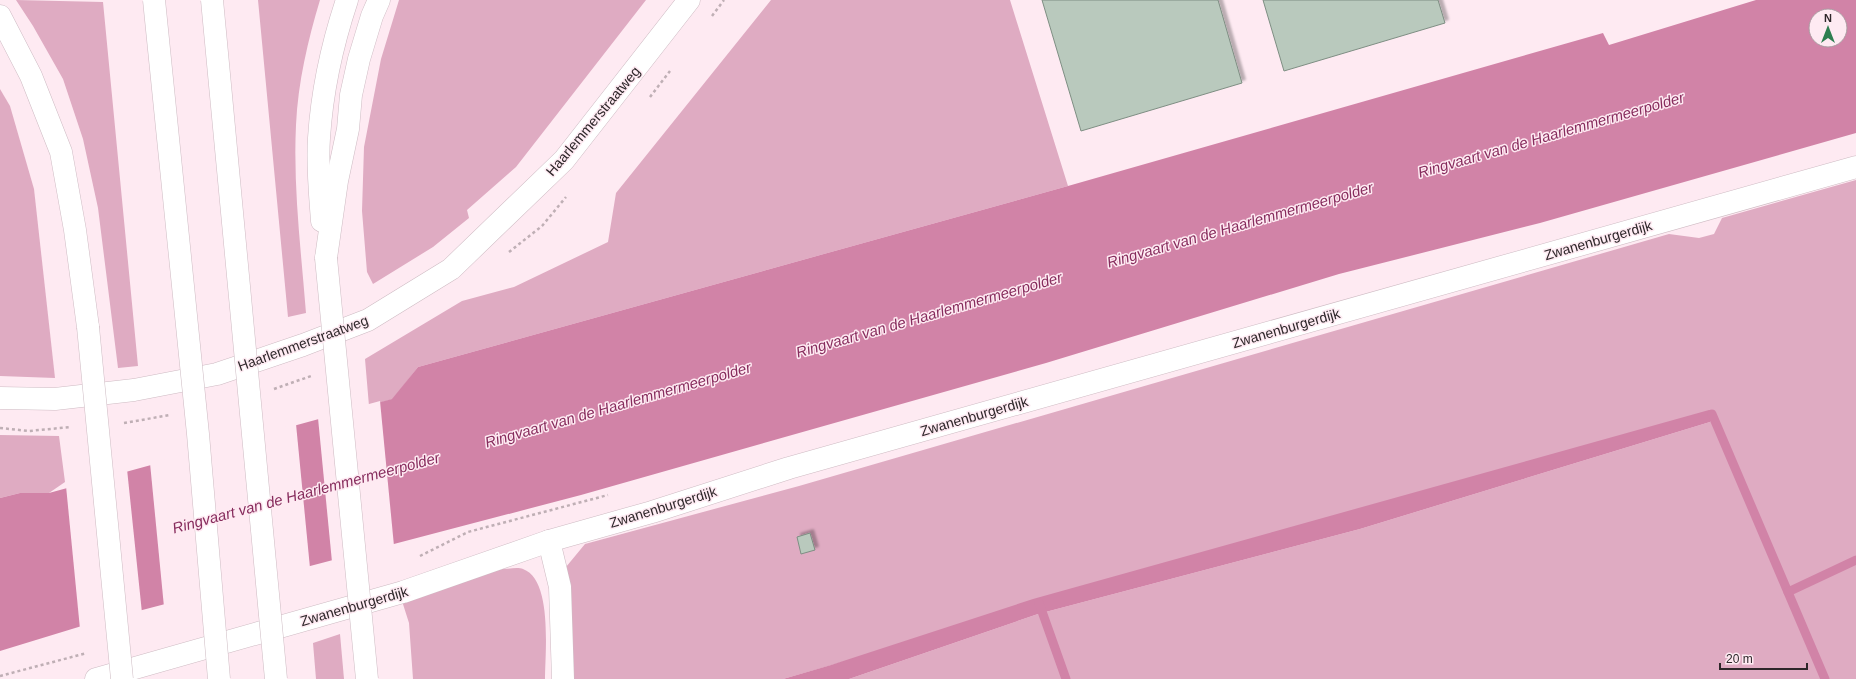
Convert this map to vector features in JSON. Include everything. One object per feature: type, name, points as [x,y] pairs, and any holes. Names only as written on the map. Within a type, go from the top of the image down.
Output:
[{"type":"main road","points":[[154,0],[198,434],[219,679]]},
{"type":"main road","points":[[212,0],[276,679]]},
{"type":"main road","points":[[347,0],[335,35],[324,89],[319,139],[320,191],[367,679]]},
{"type":"main road","points":[[326,258],[337,181],[348,129],[352,94],[359,59],[372,16],[379,0]]},
{"type":"main road","name":"Haarlemmerstraatweg","points":[[0,398],[55,399],[134,390],[218,374],[303,345],[368,320],[451,269],[564,160],[689,0]]},
{"type":"main road","points":[[0,16],[31,76],[61,152],[75,230],[88,327],[122,679]]},
{"type":"main road","name":"Zwanenburgerdijk","points":[[96,679],[403,592],[549,541],[652,512],[804,464],[1856,167]]},
{"type":"main road","points":[[549,541],[560,588],[563,679]]},
{"type":"shaded area","points":[[16,0],[103,2],[138,366],[118,368],[98,208],[83,139],[63,79],[33,26]]},
{"type":"shaded area","points":[[258,0],[320,0],[304,61],[296,125],[295,148],[297,195],[306,313],[288,317]]},
{"type":"shaded area","points":[[399,0],[646,0],[516,167],[467,210],[469,218],[433,247],[373,284],[367,272],[362,211],[364,147],[381,59]]},
{"type":"shaded area","points":[[771,0],[1010,0],[1068,186],[418,367],[393,399],[369,406],[365,359],[462,301],[514,287],[608,242],[616,193]]},
{"type":"shaded area","points":[[0,89],[10,106],[34,189],[55,378],[0,376]]},
{"type":"shaded area","points":[[1856,180],[1856,679],[849,679],[1038,614],[1360,529],[1710,422],[1715,411],[783,679],[571,679],[566,567],[585,544],[799,486],[1669,234],[1699,238],[1714,234],[1722,218]]},
{"type":"shaded area","points":[[0,435],[59,436],[65,482],[49,493],[20,493],[0,498]]},
{"type":"shaded area","points":[[521,568],[533,576],[539,587],[545,618],[545,679],[413,679],[409,623],[402,601],[502,569]]},
{"type":"shaded area","points":[[340,634],[344,679],[316,679],[313,643]]},
{"type":"water","name":"Ringvaart van de Haarlemmermeerpolder","points":[[1756,0],[1856,0],[1856,133],[1540,223],[1339,274],[1046,363],[581,495],[85,625],[0,651],[0,498],[20,493],[49,493],[392,399],[418,367],[1068,186],[1603,33],[1609,45]]},
{"type":"water","points":[[1709,410],[1715,411],[1710,422],[1360,529],[1038,614],[849,679],[783,679],[831,665],[1033,599]]},
{"type":"pier","points":[[380,401],[394,546],[332,562],[318,418]]},
{"type":"pier","points":[[296,424],[310,568],[164,607],[150,463]]},
{"type":"pier","points":[[127,469],[142,613],[80,629],[66,486]]},
{"type":"building","points":[[1042,0],[1218,0],[1242,83],[1081,131]]},
{"type":"building","points":[[1263,0],[1438,0],[1445,23],[1284,71]]},
{"type":"building","points":[[810,533],[815,550],[801,554],[797,537]]},
{"type":"waterway","points":[[1712,414],[1825,679]]},
{"type":"waterway","points":[[1788,592],[1856,560]]},
{"type":"waterway","points":[[1039,603],[1066,679]]}]
